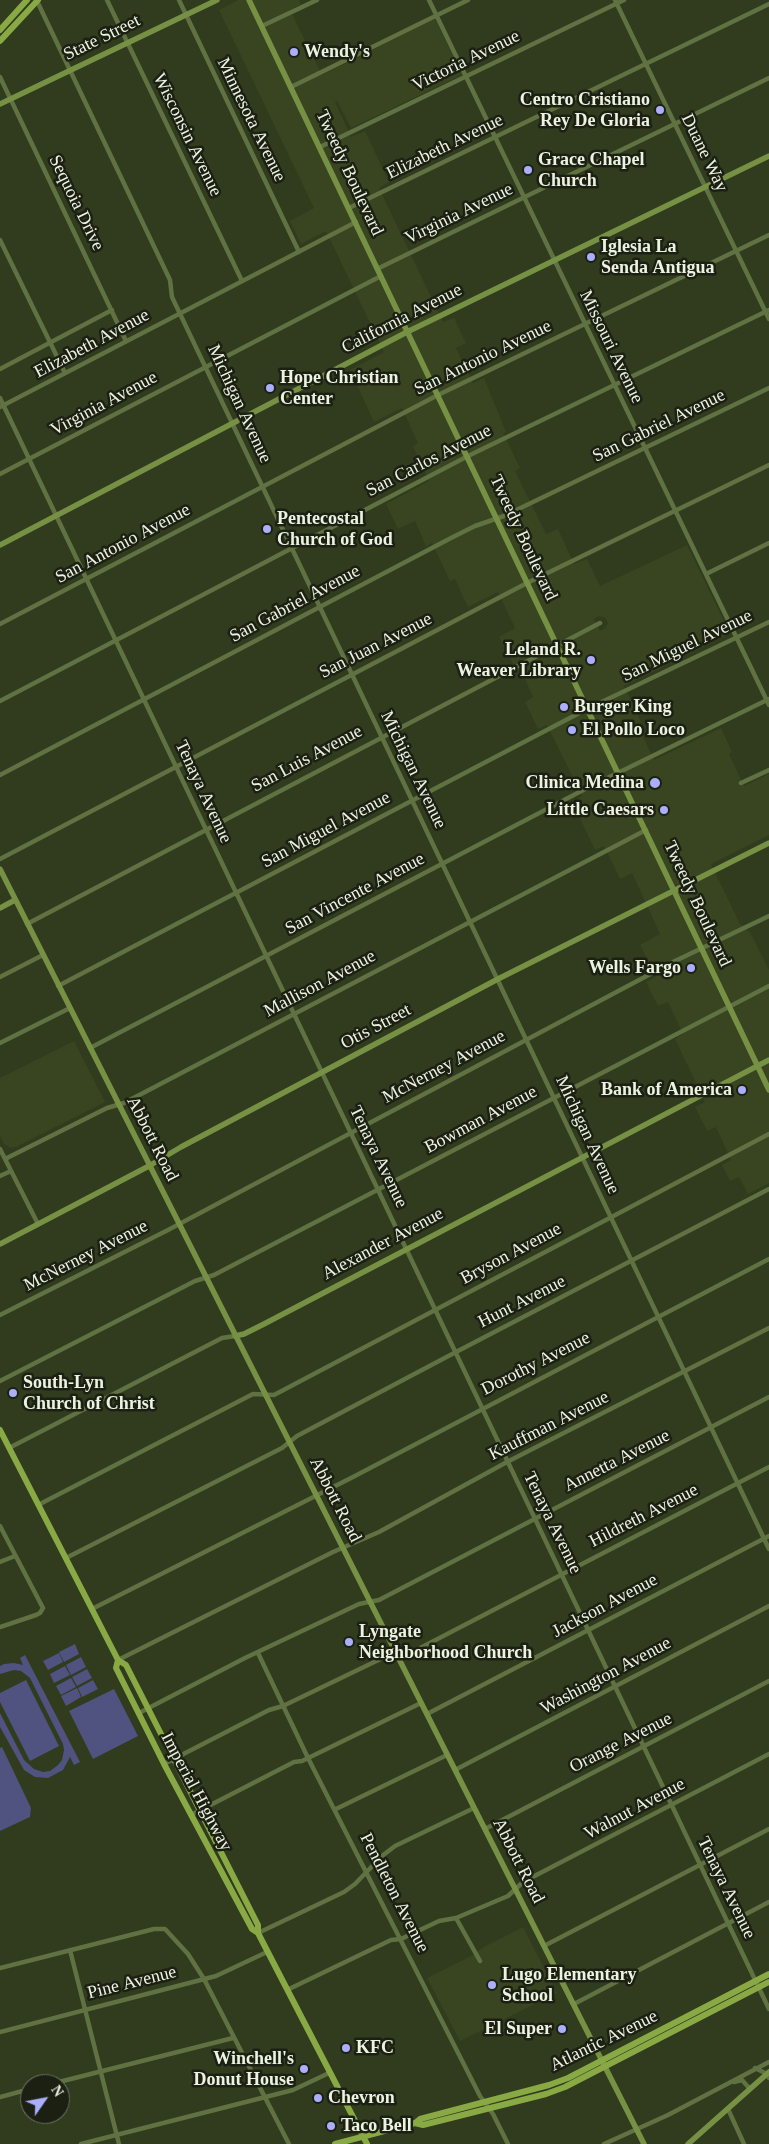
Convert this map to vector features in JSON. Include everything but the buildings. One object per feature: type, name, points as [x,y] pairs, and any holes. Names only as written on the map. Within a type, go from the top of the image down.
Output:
[{"type":"main road","points":[[0,30],[28,0]]},
{"type":"main road","name":"State Street","points":[[0,104],[217,0]]},
{"type":"main road","name":"Tweedy Boulevard","points":[[250,0],[769,1090]]},
{"type":"main road","points":[[0,41],[37,1]]},
{"type":"main road","name":"California Avenue","points":[[0,545],[408,332],[769,156]]},
{"type":"main road","name":"Otis Street","points":[[0,1244],[498,979],[769,843]]},
{"type":"main road","name":"Abbott Road","points":[[0,869],[644,2144]]},
{"type":"main road","points":[[0,908],[15,900]]},
{"type":"main road","name":"Alexander Avenue","points":[[235,1336],[250,1330],[769,1060]]},
{"type":"main road","name":"Imperial Highway","points":[[0,1430],[118,1660],[126,1665],[258,1925],[258,1933],[267,1952],[367,2144]]},
{"type":"main road","name":"Imperial Highway","points":[[118,1660],[116,1668],[164,1764],[252,1930],[258,1933]]},
{"type":"main road","name":"Atlantic Avenue","points":[[604,2064],[769,1974]]},
{"type":"main road","name":"Atlantic Avenue","points":[[335,2144],[415,2123],[423,2125],[549,2085],[604,2064],[769,1982]]},
{"type":"main road","points":[[688,2144],[768,2075]]},
{"type":"main road","name":"Imperial Highway","points":[[364,2136],[374,2144]]},
{"type":"street","name":"Wisconsin Avenue","points":[[107,0],[242,281]]},
{"type":"street","name":"Minnesota Avenue","points":[[178,0],[299,252]]},
{"type":"street","points":[[262,26],[317,0]]},
{"type":"street","name":"Missouri Avenue","points":[[429,0],[736,638],[768,699],[769,705]]},
{"type":"street","points":[[291,87],[468,0]]},
{"type":"street","name":"Victoria Avenue","points":[[320,148],[616,2],[624,0]]},
{"type":"street","name":"Michigan Avenue","points":[[37,1],[170,280],[172,297],[711,1428],[766,1537],[769,1549]]},
{"type":"street","name":"Duane Way","points":[[616,2],[736,251],[767,311],[769,319]]},
{"type":"street","name":"Elizabeth Avenue","points":[[349,208],[769,4]]},
{"type":"street","name":"Sequoia Drive","points":[[0,77],[126,341]]},
{"type":"street","name":"Virginia Avenue","points":[[378,269],[769,78]]},
{"type":"street","name":"Elizabeth Avenue","points":[[2,406],[356,222]]},
{"type":"street","name":"San Antonio Avenue","points":[[0,624],[438,395],[769,235]]},
{"type":"street","points":[[0,240],[65,373]]},
{"type":"street","name":"Virginia Avenue","points":[[0,474],[380,276]]},
{"type":"street","points":[[0,369],[112,310]]},
{"type":"street","name":"San Carlos Avenue","points":[[0,701],[468,456],[767,311]]},
{"type":"street","name":"San Gabriel Avenue","points":[[0,775],[451,538],[497,518],[769,388]]},
{"type":"street","name":"Tenaya Avenue","points":[[0,398],[2,406],[56,515],[481,1408],[562,1574],[670,1806],[700,1864],[769,2010]]},
{"type":"street","name":"San Juan Avenue","points":[[0,859],[527,583],[769,464]]},
{"type":"street","points":[[706,574],[769,543]]},
{"type":"street","name":"San Miguel Avenue","points":[[58,986],[588,709],[769,622]]},
{"type":"street","name":"San Luis Avenue","points":[[27,924],[600,623]]},
{"type":"street","name":"San Vincente Avenue","points":[[90,1048],[618,773],[768,699]]},
{"type":"street","points":[[742,783],[769,770]]},
{"type":"street","name":"Mallison Avenue","points":[[5,1159],[118,1104],[646,830]]},
{"type":"street","name":"McNerney Avenue","points":[[0,1315],[178,1224],[702,948],[769,916]]},
{"type":"street","points":[[0,977],[43,955]]},
{"type":"street","name":"Bowman Avenue","points":[[0,1381],[206,1278],[769,986]]},
{"type":"street","points":[[0,1043],[70,1008]]},
{"type":"street","name":"Bryson Avenue","points":[[38,1505],[253,1394],[274,1395],[769,1134]]},
{"type":"street","points":[[0,1149],[38,1224]]},
{"type":"street","points":[[0,1176],[11,1171]]},
{"type":"street","name":"Hunt Avenue","points":[[66,1558],[289,1443],[297,1436],[769,1188]]},
{"type":"street","name":"Dorothy Avenue","points":[[92,1609],[316,1495],[769,1259]]},
{"type":"street","name":"Kauffman Avenue","points":[[118,1660],[379,1532],[507,1462],[769,1328]]},
{"type":"street","name":"Alexander Avenue","points":[[9,1448],[222,1338],[235,1336]]},
{"type":"street","name":"Annetta Avenue","points":[[139,1713],[359,1604],[380,1600],[769,1397]]},
{"type":"street","name":"Hildreth Avenue","points":[[399,1660],[769,1467]]},
{"type":"street","points":[[0,1526],[43,1610],[22,1621],[0,1627]]},
{"type":"street","name":"Jackson Avenue","points":[[427,1714],[766,1537]]},
{"type":"street","points":[[0,1562],[15,1556]]},
{"type":"street","name":"Washington Avenue","points":[[455,1770],[769,1606]]},
{"type":"street","points":[[164,1764],[269,1710],[283,1706],[395,1652]]},
{"type":"street","name":"Pendleton Avenue","points":[[258,1653],[308,1758],[336,1809],[486,2105],[508,2144]]},
{"type":"street","name":"Orange Avenue","points":[[485,1829],[769,1681]]},
{"type":"street","points":[[191,1815],[294,1762],[308,1758],[421,1703]]},
{"type":"street","name":"Walnut Avenue","points":[[287,1990],[391,1940],[401,1939],[439,1921],[456,1918],[508,1896],[524,1882],[769,1754]]},
{"type":"street","points":[[336,1809],[447,1755]]},
{"type":"street","points":[[258,1933],[344,1892],[395,1846],[474,1808]]},
{"type":"street","points":[[544,1946],[769,1829]]},
{"type":"street","points":[[574,2004],[769,1902]]},
{"type":"street","points":[[456,1918],[480,1961]]},
{"type":"street","points":[[0,1968],[159,1928],[165,1929],[172,1934],[188,1954],[204,1979],[289,2144]]},
{"type":"street","points":[[70,1950],[119,2144]]},
{"type":"street","name":"Pine Avenue","points":[[0,2032],[204,1979],[231,1970],[267,1952]]},
{"type":"street","points":[[70,2079],[234,2038]]},
{"type":"street","points":[[604,2144],[637,2130],[769,2062]]},
{"type":"street","points":[[755,2068],[768,2075]]},
{"type":"street","points":[[81,2144],[293,2090],[329,2072]]},
{"type":"street","points":[[728,2084],[742,2080],[750,2089]]},
{"type":"street","points":[[0,2097],[20,2092]]},
{"type":"street","points":[[728,2109],[744,2144]]},
{"type":"shaded area","points":[[238,0],[299,0],[301,4],[290,10],[322,75],[435,19],[462,75],[351,128],[337,101],[335,102],[351,137],[365,131],[389,182],[379,188],[443,322],[454,318],[466,343],[456,348],[473,383],[484,378],[506,432],[503,433],[520,468],[515,471],[546,534],[558,529],[574,564],[587,559],[600,586],[687,545],[729,631],[727,635],[624,686],[641,722],[637,724],[654,760],[721,728],[732,752],[729,754],[744,786],[769,774],[769,835],[711,864],[740,924],[750,932],[769,970],[769,1183],[748,1194],[739,1177],[730,1181],[722,1165],[731,1160],[716,1127],[707,1131],[695,1107],[705,1102],[675,1039],[683,1034],[668,1002],[658,1006],[646,982],[656,977],[640,945],[660,934],[632,873],[620,879],[604,846],[595,850],[572,802],[582,796],[547,725],[538,729],[525,702],[533,697],[521,670],[517,672],[499,637],[515,628],[498,592],[468,607],[455,579],[450,581],[432,543],[426,546],[415,521],[398,529],[386,504],[429,481],[413,446],[418,443],[402,408],[374,422],[350,370],[384,352],[326,231],[301,244],[290,221],[314,208],[219,10]],"holes":[[[599,616],[605,618],[608,623],[600,631],[594,619]]]},
{"type":"shaded area","points":[[74,1041],[105,1102],[16,1147],[11,1148],[4,1144],[0,1136],[0,1078]]},
{"type":"shaded area","points":[[75,1644],[79,1654],[64,1662],[59,1652]]},
{"type":"shaded area","points":[[59,1653],[63,1662],[48,1670],[43,1661]]},
{"type":"shaded area","points":[[25,1655],[80,1762],[74,1765],[70,1757],[63,1770],[48,1778],[35,1777],[24,1770],[0,1727],[0,1713],[24,1760],[34,1769],[43,1772],[50,1771],[62,1760],[63,1744],[30,1678],[21,1671],[14,1670],[0,1674],[0,1666],[4,1664],[14,1663],[23,1665],[20,1658]]},
{"type":"shaded area","points":[[81,1657],[86,1667],[71,1675],[66,1665]]},
{"type":"shaded area","points":[[65,1666],[70,1675],[54,1683],[50,1674]]},
{"type":"shaded area","points":[[87,1669],[92,1678],[77,1686],[72,1677]]},
{"type":"shaded area","points":[[71,1678],[76,1687],[61,1695],[56,1686]]},
{"type":"shaded area","points":[[26,1680],[59,1746],[30,1761],[0,1702],[0,1693]]},
{"type":"shaded area","points":[[93,1680],[98,1689],[82,1697],[78,1688]]},
{"type":"shaded area","points":[[77,1688],[81,1697],[66,1706],[61,1696]]},
{"type":"shaded area","points":[[114,1689],[138,1736],[93,1759],[69,1711]]},
{"type":"shaded area","points":[[2,1747],[31,1808],[30,1817],[0,1831],[0,1748]]},
{"type":"shaded area","name":"Lugo Elementary School","points":[[523,1927],[557,1993],[460,2041],[427,1978]]},
{"type":"place","name":"Wendy's","points":[[294,52]]},
{"type":"place","name":"Centro Cristiano Rey De Gloria","points":[[660,110]]},
{"type":"place","name":"Grace Chapel Church","points":[[528,170]]},
{"type":"place","name":"Iglesia La Senda Antigua","points":[[591,257]]},
{"type":"place","name":"Hope Christian Center","points":[[270,388]]},
{"type":"place","name":"Pentecostal Church of God","points":[[267,529]]},
{"type":"place","name":"Leland R. Weaver Library","points":[[591,660]]},
{"type":"place","name":"Burger King","points":[[564,707]]},
{"type":"place","name":"El Pollo Loco","points":[[572,730]]},
{"type":"place","name":"Clinica Medina","points":[[655,783]]},
{"type":"place","name":"Little Caesars","points":[[664,810]]},
{"type":"place","name":"Wells Fargo","points":[[691,968]]},
{"type":"place","name":"Bank of America","points":[[742,1090]]},
{"type":"place","name":"South-Lyn Church of Christ","points":[[13,1393]]},
{"type":"place","name":"Lyngate Neighborhood Church","points":[[349,1642]]},
{"type":"place","name":"Lugo Elementary School","points":[[492,1985]]},
{"type":"place","name":"El Super","points":[[562,2029]]},
{"type":"place","name":"KFC","points":[[346,2048]]},
{"type":"place","name":"Winchell's Donut House","points":[[304,2069]]},
{"type":"place","name":"Chevron","points":[[318,2098]]},
{"type":"place","name":"Taco Bell","points":[[331,2126]]}]
